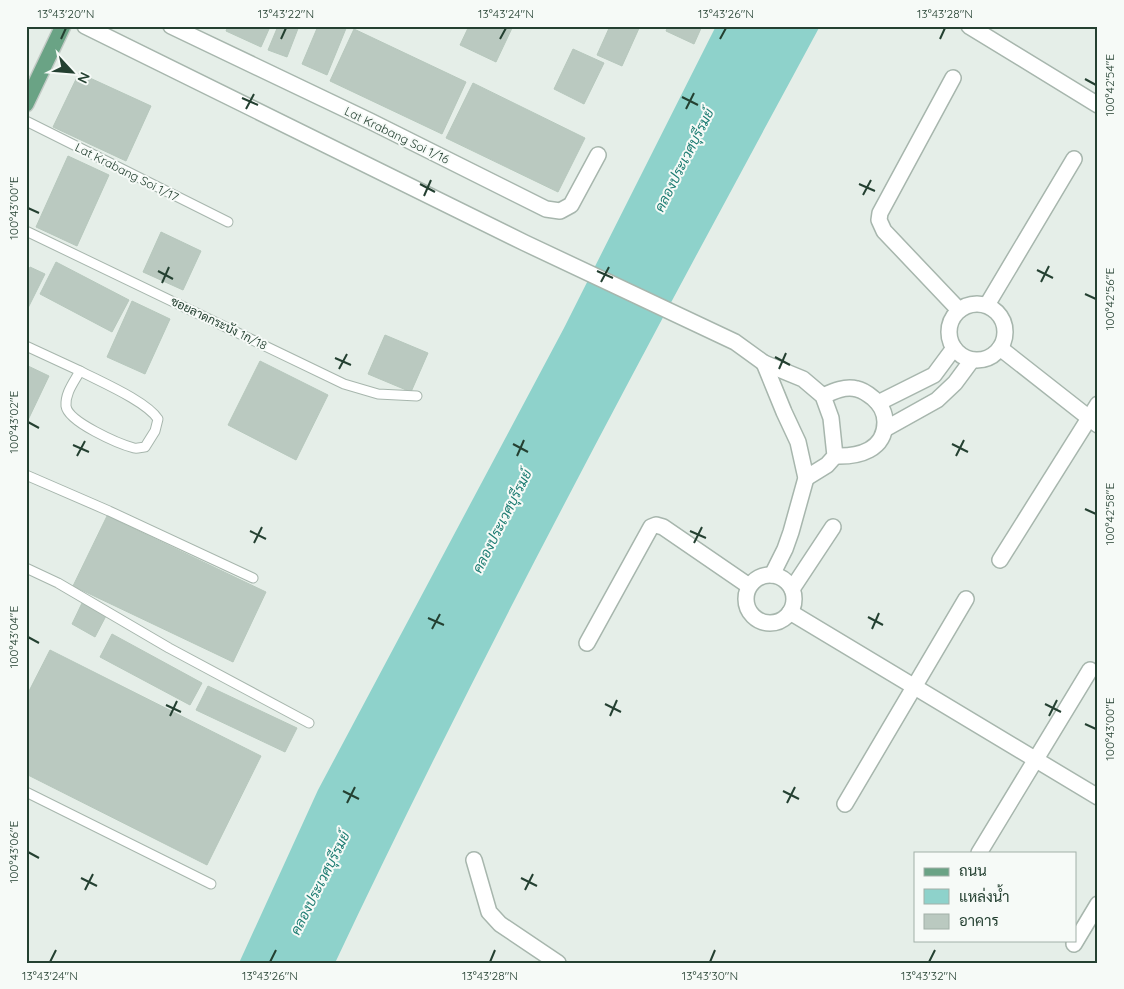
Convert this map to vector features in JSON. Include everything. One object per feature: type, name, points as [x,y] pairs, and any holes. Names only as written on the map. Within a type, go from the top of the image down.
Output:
[{"type":"main road","points":[[26,104],[63,26]]},
{"type":"street","points":[[85,26],[525,243],[735,342],[764,363],[803,379],[823,396],[831,418],[835,456],[827,465],[806,478]]},
{"type":"street","name":"Lat Krabang Soi 1/16","points":[[171,26],[546,208],[560,211],[571,205],[598,155]]},
{"type":"street","points":[[968,26],[1098,104]]},
{"type":"street","points":[[953,78],[880,213],[879,220],[884,230],[958,310]]},
{"type":"street","points":[[987,305],[1074,159]]},
{"type":"street","points":[[972,304],[987,305],[994,309],[1004,323],[1004,340],[1000,348],[988,358],[972,360],[959,354],[950,341],[948,332],[953,316],[958,310],[972,304]]},
{"type":"street","points":[[878,403],[934,375],[954,348]]},
{"type":"street","points":[[1000,348],[1094,421]]},
{"type":"street","points":[[885,429],[937,400],[955,383],[972,360]]},
{"type":"street","points":[[764,363],[798,442],[806,478],[785,549],[772,575]]},
{"type":"street","points":[[823,396],[836,390],[856,388],[866,392],[878,403],[885,418],[885,429],[881,439],[870,450],[849,457],[835,456]]},
{"type":"street","points":[[1000,560],[1094,421],[1098,404]]},
{"type":"street","points":[[588,643],[651,527],[656,525],[663,527],[749,586]]},
{"type":"street","points":[[792,589],[834,527]]},
{"type":"street","points":[[772,575],[784,579],[792,589],[794,597],[790,612],[781,620],[774,622],[761,621],[755,618],[747,606],[746,593],[749,586],[759,577],[772,575]]},
{"type":"street","points":[[845,804],[966,599]]},
{"type":"street","points":[[790,612],[1098,797]]},
{"type":"street","points":[[980,852],[1090,670]]},
{"type":"street","points":[[474,860],[489,912],[500,924],[558,963]]},
{"type":"street","points":[[1076,941],[1098,904]]},
{"type":"lane","name":"Lat Krabang Soi 1/17","points":[[26,121],[228,222]]},
{"type":"lane","name":"ซอยลาดกระบัง 1ก/18","points":[[26,230],[344,384],[378,394],[417,396]]},
{"type":"lane","points":[[26,346],[80,371],[112,387],[152,411],[158,419],[155,431],[145,446],[136,448],[118,442],[79,422],[70,415],[66,407],[67,395],[80,371]]},
{"type":"lane","points":[[26,475],[109,511],[252,578]]},
{"type":"lane","points":[[26,568],[58,583],[168,648],[309,723]]},
{"type":"lane","points":[[26,792],[211,884]]},
{"type":"water","name":"คลองประเวศบุรีรมย์","points":[[716,26],[820,26],[510,608],[335,963],[239,963],[318,790],[564,328]]},
{"type":"building","points":[[228,26],[264,26],[269,29],[261,47],[226,31]]},
{"type":"building","points":[[278,26],[299,26],[287,57],[268,50]]},
{"type":"building","points":[[318,26],[347,26],[327,75],[302,64]]},
{"type":"building","points":[[469,26],[513,26],[496,62],[460,45]]},
{"type":"building","points":[[610,26],[640,26],[622,66],[597,55]]},
{"type":"building","points":[[668,26],[702,26],[694,44],[666,31]]},
{"type":"building","points":[[354,29],[466,82],[442,134],[330,81]]},
{"type":"building","points":[[573,49],[604,63],[584,104],[554,89]]},
{"type":"building","points":[[79,73],[151,106],[126,161],[53,127]]},
{"type":"building","points":[[473,83],[585,138],[558,192],[446,138]]},
{"type":"building","points":[[68,156],[109,175],[77,246],[36,227]]},
{"type":"building","points":[[161,232],[201,251],[183,290],[143,272]]},
{"type":"building","points":[[56,262],[129,300],[112,332],[40,294]]},
{"type":"building","points":[[30,267],[45,274],[26,312],[26,274]]},
{"type":"building","points":[[132,301],[170,319],[145,374],[107,357]]},
{"type":"building","points":[[385,335],[428,353],[411,392],[368,374]]},
{"type":"building","points":[[260,361],[328,395],[296,460],[228,425]]},
{"type":"building","points":[[26,365],[49,376],[28,420],[26,419]]},
{"type":"building","points":[[107,516],[266,592],[233,662],[73,586]]},
{"type":"building","points":[[83,601],[107,614],[95,637],[72,624]]},
{"type":"building","points":[[112,634],[202,683],[190,705],[100,657]]},
{"type":"building","points":[[50,650],[261,756],[207,865],[26,774],[26,697]]},
{"type":"building","points":[[208,686],[297,728],[285,752],[196,710]]}]
